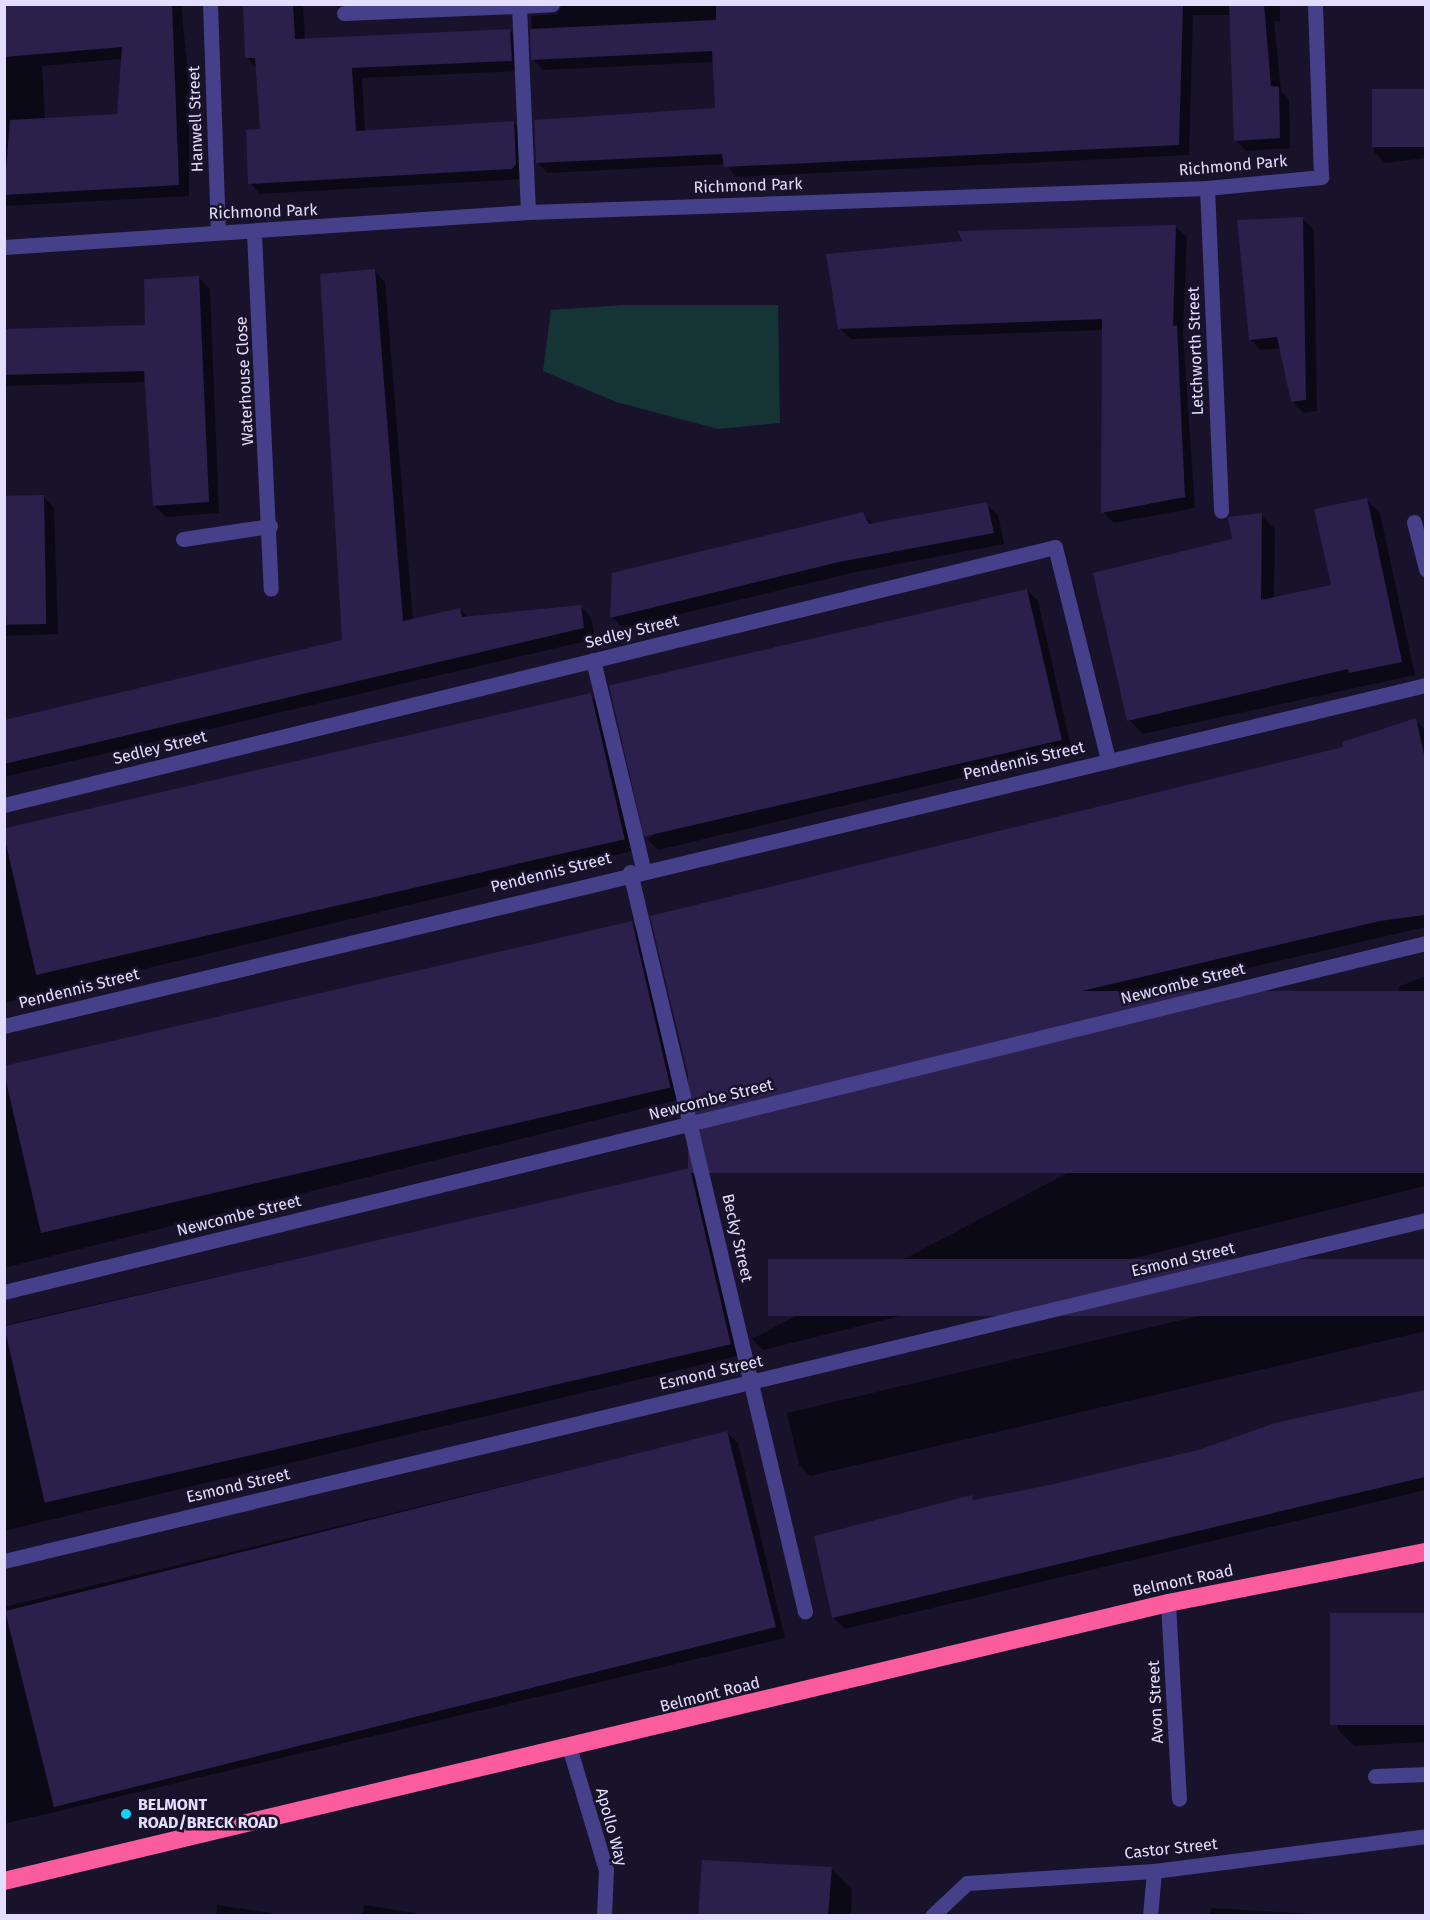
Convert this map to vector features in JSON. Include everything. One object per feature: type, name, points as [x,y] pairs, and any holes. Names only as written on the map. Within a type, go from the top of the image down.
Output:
[{"type":"highway","name":"Belmont Road","points":[[4,1881],[570,1750],[1168,1604],[1425,1552]]},
{"type":"street","name":"Hanwell Street","points":[[210,4],[218,232]]},
{"type":"street","points":[[344,13],[552,4]]},
{"type":"street","name":"Richmond Park","points":[[4,247],[218,232],[254,234],[528,212],[1207,188],[1321,177],[1316,4]]},
{"type":"street","points":[[519,6],[528,212]]},
{"type":"street","name":"Letchworth Street","points":[[1207,188],[1221,511]]},
{"type":"street","name":"Waterhouse Close","points":[[254,234],[270,526],[271,589]]},
{"type":"street","points":[[1414,522],[1425,569]]},
{"type":"street","points":[[183,539],[270,526]]},
{"type":"street","name":"Sedley Street","points":[[4,805],[1055,547],[1108,760]]},
{"type":"street","name":"Becky Street","points":[[592,660],[692,1123],[805,1612]]},
{"type":"street","name":"Pendennis Street","points":[[4,1026],[636,871],[1425,685]]},
{"type":"street","name":"Newcombe Street","points":[[4,1292],[1425,943]]},
{"type":"street","name":"Esmond Street","points":[[4,1561],[1425,1220]]},
{"type":"street","name":"Avon Street","points":[[1168,1604],[1179,1799]]},
{"type":"street","name":"Apollo Way","points":[[570,1750],[606,1870],[604,1916]]},
{"type":"street","points":[[1375,1776],[1425,1774]]},
{"type":"street","name":"Castor Street","points":[[932,1916],[967,1883],[1154,1871],[1425,1836]]},
{"type":"street","points":[[1150,1916],[1154,1871]]},
{"type":"green space","points":[[624,305],[778,305],[780,423],[718,429],[616,402],[543,371],[551,310]]},
{"type":"building","points":[[4,4],[172,4],[179,185],[4,195],[10,120],[117,114],[122,47],[4,57]]},
{"type":"building","points":[[243,4],[293,4],[295,39],[510,29],[512,61],[352,68],[356,131],[514,121],[516,164],[512,169],[248,184],[246,130],[260,129],[255,58],[245,58]]},
{"type":"building","points":[[716,4],[1183,4],[1179,145],[724,167],[722,154],[536,163],[534,120],[715,108],[712,51],[531,60],[530,29],[716,20]]},
{"type":"building","points":[[1229,4],[1264,4],[1271,86],[1279,87],[1280,138],[1234,141]]},
{"type":"building","points":[[1372,89],[1425,89],[1425,147],[1372,147]]},
{"type":"building","points":[[1303,217],[1306,400],[1291,402],[1277,337],[1249,340],[1237,220]]},
{"type":"building","points":[[1176,225],[1173,326],[1177,325],[1185,497],[1101,513],[1102,319],[838,329],[826,254],[962,241],[958,231]]},
{"type":"building","points":[[375,269],[403,621],[460,608],[462,617],[581,605],[584,628],[4,764],[4,720],[342,640],[320,274]]},
{"type":"building","points":[[199,276],[209,502],[153,506],[144,371],[4,375],[4,329],[145,325],[144,279]]},
{"type":"building","points":[[44,495],[46,624],[6,625],[4,496]]},
{"type":"building","points":[[1367,498],[1402,662],[1349,673],[1348,669],[1127,721],[1093,573],[1232,539],[1228,517],[1262,513],[1261,600],[1331,585],[1314,509]]},
{"type":"building","points":[[987,502],[994,533],[839,562],[610,618],[612,573],[863,512],[869,524]]},
{"type":"building","points":[[1027,589],[1062,740],[644,837],[609,686]]},
{"type":"building","points":[[591,693],[625,839],[36,975],[4,829]]},
{"type":"building","points":[[1416,718],[1425,759],[1425,915],[1380,921],[690,1083],[650,916],[1343,747],[1342,742]]},
{"type":"building","points":[[632,921],[670,1088],[41,1233],[4,1066]]},
{"type":"building","points":[[688,991],[1425,991],[1425,1173],[688,1173]]},
{"type":"building","points":[[690,1168],[731,1344],[45,1503],[4,1326]]},
{"type":"building","points":[[768,1259],[1425,1259],[1425,1316],[768,1316]]},
{"type":"building","points":[[1425,1390],[1425,1477],[832,1618],[814,1536],[972,1495],[973,1500],[1045,1486],[1198,1450],[1275,1423]]},
{"type":"building","points":[[727,1431],[776,1627],[54,1807],[5,1611]]},
{"type":"building","points":[[1330,1613],[1425,1613],[1425,1725],[1330,1725]]},
{"type":"building","points":[[702,1860],[832,1867],[828,1916],[698,1916]]},
{"type":"place","name":"BELMONT ROAD/BRECK ROAD","points":[[126,1814]]}]
